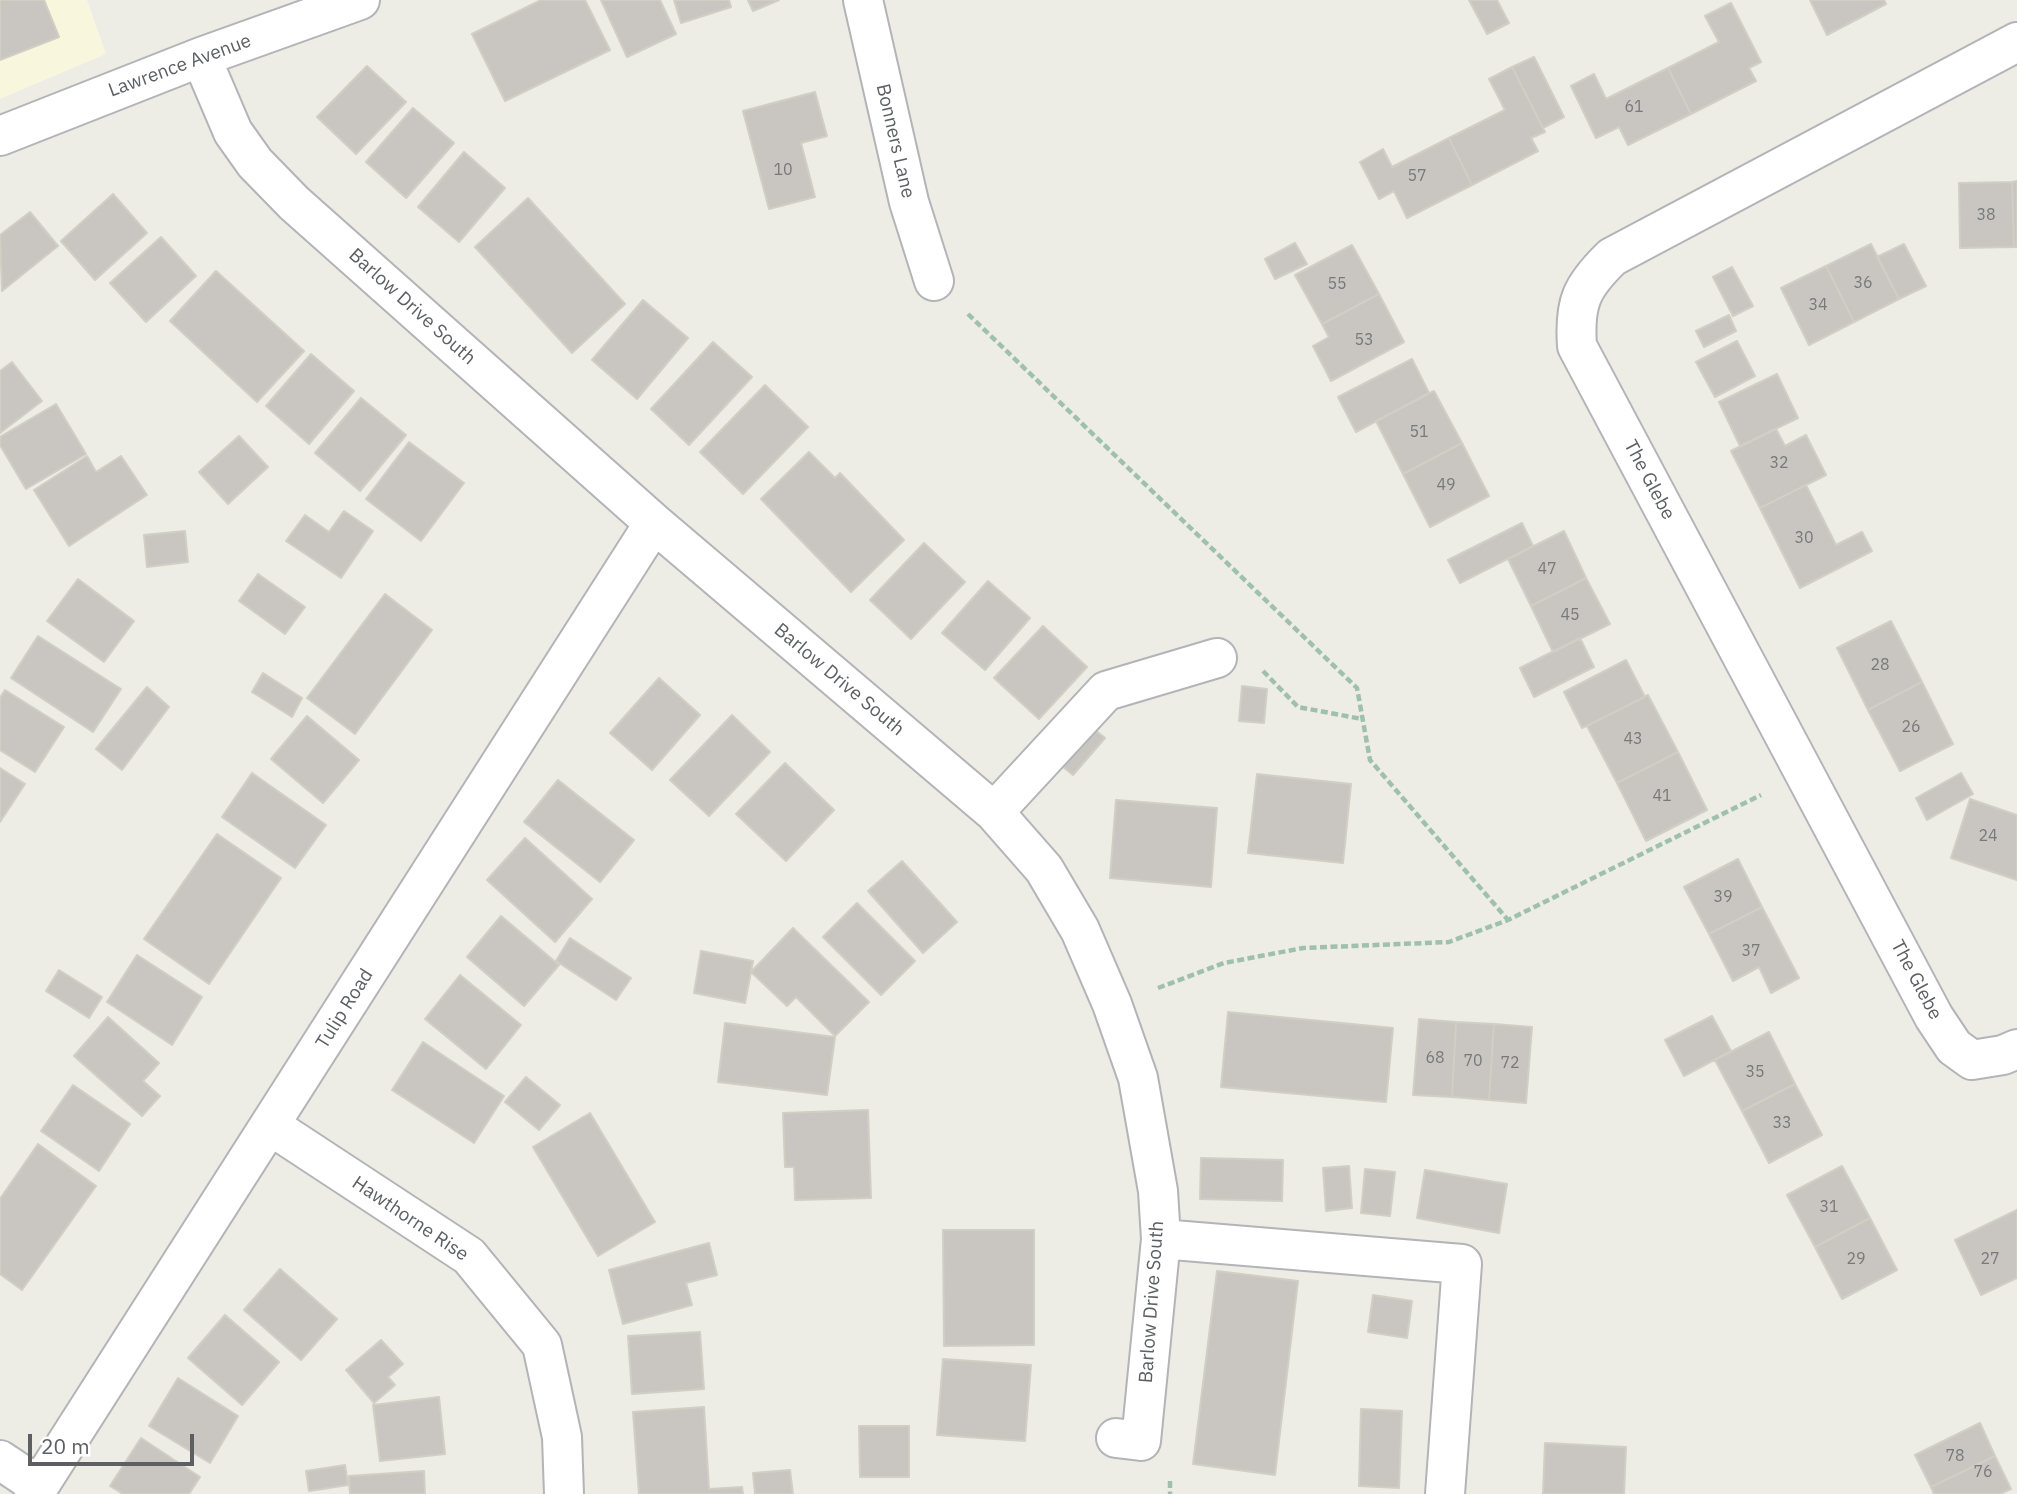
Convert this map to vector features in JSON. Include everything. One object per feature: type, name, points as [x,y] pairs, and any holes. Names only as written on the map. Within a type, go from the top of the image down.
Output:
[{"type":"street","name":"Lawrence Avenue","points":[[0,136],[201,57],[360,0]]},
{"type":"street","name":"Bonners Lane","points":[[863,0],[909,202],[934,281]]},
{"type":"street","name":"The Glebe","points":[[2017,42],[1612,257],[1592,276],[1579,298],[1575,321],[1577,346],[1934,1017],[1954,1047],[1972,1060],[2003,1055],[2017,1049]]},
{"type":"street","name":"Barlow Drive South","points":[[201,57],[233,132],[255,163],[294,203],[654,523],[994,812],[1044,869],[1080,930],[1112,1004],[1138,1078],[1158,1191],[1161,1239],[1141,1441],[1116,1438]]},
{"type":"street","name":"Tulip Road","points":[[37,1490],[654,523]]},
{"type":"street","points":[[994,812],[1106,691],[1217,658]]},
{"type":"street","name":"Hawthorne Rise","points":[[271,1126],[469,1256],[542,1345],[562,1437],[564,1494]]},
{"type":"street","points":[[1161,1239],[1462,1264],[1445,1494]]},
{"type":"street","points":[[0,1460],[37,1490]]},
{"type":"path","points":[[934,281],[1357,688],[1370,760],[1508,920]]},
{"type":"path","points":[[1217,658],[1242,650],[1298,707],[1362,719]]},
{"type":"path","points":[[1112,1004],[1224,964],[1303,948],[1449,942],[1508,920],[1806,773]]},
{"type":"shaded area","points":[[0,0],[87,0],[106,54],[0,99]]},
{"type":"building","points":[[0,0],[44,0],[59,37],[0,60]]},
{"type":"building","points":[[541,0],[585,0],[610,50],[505,101],[472,34]]},
{"type":"building","points":[[601,0],[660,0],[676,34],[627,57]]},
{"type":"building","points":[[674,0],[729,0],[731,7],[681,23]]},
{"type":"building","points":[[748,0],[779,0],[753,11]]},
{"type":"building","points":[[1469,0],[1497,0],[1509,23],[1487,34]]},
{"type":"building","points":[[1810,0],[1884,0],[1886,4],[1827,35]]},
{"type":"building","points":[[1731,3],[1761,62],[1749,68],[1756,81],[1691,114],[1668,68],[1719,42],[1705,16]]},
{"type":"building","points":[[1534,57],[1564,117],[1543,128],[1512,67]]},
{"type":"building","points":[[367,66],[406,102],[356,154],[317,117]]},
{"type":"building","points":[[1512,67],[1545,132],[1531,138],[1538,151],[1472,185],[1449,138],[1505,110],[1489,79]]},
{"type":"building","points":[[1668,68],[1691,114],[1628,145],[1619,127],[1596,138],[1571,86],[1594,74],[1606,99]]},
{"type":"building","points":[[815,92],[827,136],[801,143],[815,197],[769,209],[743,111]]},
{"type":"building","points":[[413,108],[454,143],[406,198],[366,162]]},
{"type":"building","points":[[1449,138],[1472,185],[1407,218],[1394,191],[1379,199],[1360,162],[1383,149],[1392,167]]},
{"type":"building","points":[[464,152],[505,188],[459,242],[418,207]]},
{"type":"building","points":[[2017,181],[2017,247],[2014,247],[2012,182]]},
{"type":"building","points":[[2012,182],[2014,247],[1960,248],[1959,183]]},
{"type":"building","points":[[113,194],[147,233],[95,280],[61,241]]},
{"type":"building","points":[[528,198],[625,304],[572,353],[475,247]]},
{"type":"building","points":[[30,212],[58,246],[2,291],[0,235]]},
{"type":"building","points":[[161,237],[196,276],[146,322],[110,283]]},
{"type":"building","points":[[1295,243],[1307,264],[1275,279],[1265,259]]},
{"type":"building","points":[[1871,244],[1899,299],[1854,322],[1826,266]]},
{"type":"building","points":[[1904,244],[1926,286],[1899,299],[1877,257]]},
{"type":"building","points":[[1352,245],[1379,294],[1322,324],[1295,275]]},
{"type":"building","points":[[1826,266],[1854,322],[1809,345],[1781,288]]},
{"type":"building","points":[[1732,267],[1753,306],[1733,316],[1713,277]]},
{"type":"building","points":[[216,271],[304,351],[257,402],[170,321]]},
{"type":"building","points":[[1379,294],[1404,342],[1331,381],[1313,346],[1329,337],[1322,324]]},
{"type":"building","points":[[643,300],[688,338],[637,399],[592,360]]},
{"type":"building","points":[[1729,315],[1736,331],[1704,347],[1696,331]]},
{"type":"building","points":[[1737,341],[1755,376],[1715,397],[1696,362]]},
{"type":"building","points":[[713,342],[752,377],[689,445],[651,409]]},
{"type":"building","points":[[311,354],[354,391],[309,444],[266,406]]},
{"type":"building","points":[[1412,359],[1429,393],[1356,432],[1338,397]]},
{"type":"building","points":[[12,362],[42,401],[0,433],[0,371]]},
{"type":"building","points":[[1777,374],[1798,418],[1740,446],[1719,402]]},
{"type":"building","points":[[765,385],[808,427],[743,494],[700,452]]},
{"type":"building","points":[[1434,391],[1462,443],[1403,474],[1376,421]]},
{"type":"building","points":[[361,398],[406,435],[360,491],[315,453]]},
{"type":"building","points":[[56,404],[86,454],[26,489],[0,445],[0,437]]},
{"type":"building","points":[[1776,429],[1785,446],[1806,435],[1826,475],[1760,508],[1731,451]]},
{"type":"building","points":[[239,436],[268,467],[228,504],[199,472]]},
{"type":"building","points":[[409,442],[464,483],[421,541],[366,499]]},
{"type":"building","points":[[1462,443],[1489,496],[1430,527],[1403,474]]},
{"type":"building","points":[[809,452],[835,478],[840,473],[904,540],[851,592],[761,499]]},
{"type":"building","points":[[87,456],[96,472],[121,456],[147,495],[69,546],[34,490]]},
{"type":"building","points":[[1806,485],[1836,545],[1862,532],[1872,551],[1800,588],[1760,508]]},
{"type":"building","points":[[344,511],[373,531],[341,578],[286,541],[305,515],[329,532]]},
{"type":"building","points":[[1522,523],[1533,546],[1460,583],[1448,560]]},
{"type":"building","points":[[185,531],[188,562],[147,567],[144,535]]},
{"type":"building","points":[[1564,531],[1586,578],[1531,606],[1508,559]]},
{"type":"building","points":[[924,543],[965,582],[911,639],[870,600]]},
{"type":"building","points":[[258,574],[305,607],[285,634],[239,601]]},
{"type":"building","points":[[1586,578],[1610,624],[1553,652],[1531,606]]},
{"type":"building","points":[[78,579],[134,621],[104,662],[47,621]]},
{"type":"building","points":[[988,581],[1030,618],[985,670],[942,633]]},
{"type":"building","points":[[385,594],[432,630],[355,734],[307,698]]},
{"type":"building","points":[[1891,621],[1922,682],[1868,710],[1837,648]]},
{"type":"building","points":[[1043,626],[1087,667],[1039,719],[994,678]]},
{"type":"building","points":[[38,636],[121,689],[93,732],[11,678]]},
{"type":"building","points":[[1580,638],[1594,667],[1534,697],[1520,668]]},
{"type":"building","points":[[1626,660],[1645,697],[1582,728],[1564,692]]},
{"type":"building","points":[[263,673],[302,698],[292,717],[252,692]]},
{"type":"building","points":[[659,678],[700,715],[652,770],[610,733]]},
{"type":"building","points":[[1922,682],[1953,744],[1900,771],[1868,710]]},
{"type":"building","points":[[1242,686],[1267,689],[1264,723],[1239,721]]},
{"type":"building","points":[[147,687],[169,707],[122,770],[96,749]]},
{"type":"building","points":[[5,690],[64,727],[35,772],[0,750],[0,698]]},
{"type":"building","points":[[1648,695],[1678,752],[1617,783],[1587,726]]},
{"type":"building","points":[[732,715],[770,752],[709,816],[670,780]]},
{"type":"building","points":[[307,716],[359,760],[323,803],[271,759]]},
{"type":"building","points":[[1089,725],[1105,738],[1073,775],[1057,762]]},
{"type":"building","points":[[1678,752],[1707,810],[1646,841],[1617,783]]},
{"type":"building","points":[[785,763],[834,810],[786,861],[736,814]]},
{"type":"building","points":[[0,768],[25,784],[0,822]]},
{"type":"building","points":[[252,773],[326,825],[295,868],[222,817]]},
{"type":"building","points":[[1961,773],[1973,794],[1927,820],[1916,798]]},
{"type":"building","points":[[1257,774],[1351,784],[1343,863],[1248,853]]},
{"type":"building","points":[[558,780],[634,840],[600,882],[524,822]]},
{"type":"building","points":[[1970,799],[2017,815],[2017,880],[1951,858]]},
{"type":"building","points":[[1116,800],[1217,808],[1211,887],[1110,878]]},
{"type":"building","points":[[217,834],[281,878],[209,984],[144,939]]},
{"type":"building","points":[[525,838],[592,899],[555,942],[487,880]]},
{"type":"building","points":[[1738,859],[1762,907],[1709,934],[1684,887]]},
{"type":"building","points":[[902,861],[957,922],[923,953],[868,891]]},
{"type":"building","points":[[857,903],[915,961],[881,995],[823,937]]},
{"type":"building","points":[[1762,907],[1799,978],[1771,993],[1759,967],[1733,981],[1709,934]]},
{"type":"building","points":[[501,916],[559,965],[524,1006],[467,957]]},
{"type":"building","points":[[793,928],[869,1002],[835,1036],[796,997],[787,1006],[751,972]]},
{"type":"building","points":[[570,938],[631,978],[616,1000],[556,961]]},
{"type":"building","points":[[701,951],[753,961],[745,1003],[694,993]]},
{"type":"building","points":[[137,955],[202,997],[172,1045],[107,1002]]},
{"type":"building","points":[[59,970],[102,997],[89,1018],[46,991]]},
{"type":"building","points":[[460,975],[521,1025],[486,1069],[425,1019]]},
{"type":"building","points":[[1228,1012],[1393,1028],[1386,1102],[1221,1087]]},
{"type":"building","points":[[1712,1016],[1731,1051],[1684,1076],[1665,1040]]},
{"type":"building","points":[[108,1017],[159,1063],[143,1081],[160,1096],[142,1116],[74,1056]]},
{"type":"building","points":[[1419,1019],[1456,1022],[1452,1097],[1413,1095]]},
{"type":"building","points":[[1456,1022],[1494,1024],[1489,1100],[1452,1097]]},
{"type":"building","points":[[725,1023],[835,1037],[827,1095],[718,1082]]},
{"type":"building","points":[[1494,1024],[1532,1027],[1526,1103],[1489,1100]]},
{"type":"building","points":[[1769,1032],[1795,1084],[1742,1111],[1715,1060]]},
{"type":"building","points":[[423,1042],[504,1096],[474,1143],[392,1090]]},
{"type":"building","points":[[526,1077],[560,1105],[539,1130],[505,1102]]},
{"type":"building","points":[[1795,1084],[1822,1135],[1769,1163],[1742,1111]]},
{"type":"building","points":[[73,1085],[130,1124],[99,1171],[41,1131]]},
{"type":"building","points":[[868,1110],[871,1198],[795,1200],[794,1167],[785,1167],[783,1113]]},
{"type":"building","points":[[590,1113],[655,1222],[598,1256],[533,1147]]},
{"type":"building","points":[[38,1144],[96,1186],[22,1290],[0,1274],[0,1199]]},
{"type":"building","points":[[1201,1158],[1283,1160],[1282,1201],[1200,1199]]},
{"type":"building","points":[[1349,1166],[1352,1208],[1326,1211],[1323,1168]]},
{"type":"building","points":[[1842,1166],[1870,1218],[1815,1247],[1787,1195]]},
{"type":"building","points":[[1365,1169],[1395,1172],[1390,1216],[1361,1213]]},
{"type":"building","points":[[1425,1170],[1507,1184],[1499,1233],[1417,1218]]},
{"type":"building","points":[[2017,1210],[2017,1278],[1981,1295],[1955,1240]]},
{"type":"building","points":[[1870,1218],[1897,1270],[1842,1299],[1815,1247]]},
{"type":"building","points":[[943,1230],[1034,1230],[1034,1345],[944,1346]]},
{"type":"building","points":[[709,1243],[717,1275],[686,1283],[692,1305],[623,1324],[609,1270]]},
{"type":"building","points":[[280,1269],[337,1319],[301,1360],[244,1310]]},
{"type":"building","points":[[1217,1271],[1298,1281],[1275,1475],[1193,1464]]},
{"type":"building","points":[[1373,1295],[1412,1301],[1407,1338],[1368,1332]]},
{"type":"building","points":[[225,1315],[279,1362],[242,1405],[188,1358]]},
{"type":"building","points":[[700,1332],[704,1389],[632,1394],[628,1336]]},
{"type":"building","points":[[381,1340],[403,1364],[388,1377],[395,1385],[374,1403],[346,1370]]},
{"type":"building","points":[[943,1359],[1031,1365],[1025,1441],[937,1435]]},
{"type":"building","points":[[178,1378],[238,1416],[210,1463],[149,1426]]},
{"type":"building","points":[[439,1397],[445,1454],[380,1461],[373,1405]]},
{"type":"building","points":[[704,1407],[709,1489],[742,1487],[743,1494],[639,1494],[633,1412]]},
{"type":"building","points":[[1361,1409],[1402,1411],[1399,1488],[1359,1486]]},
{"type":"building","points":[[1980,1423],[1995,1456],[1931,1487],[1915,1455]]},
{"type":"building","points":[[859,1426],[909,1426],[909,1477],[860,1477]]},
{"type":"building","points":[[141,1438],[200,1477],[189,1494],[123,1494],[110,1486]]},
{"type":"building","points":[[1545,1443],[1626,1447],[1624,1494],[1543,1494]]},
{"type":"building","points":[[1995,1456],[2011,1489],[2000,1494],[1934,1494],[1931,1487]]},
{"type":"building","points":[[345,1465],[348,1485],[309,1491],[306,1471]]},
{"type":"building","points":[[790,1470],[793,1494],[755,1494],[753,1473]]},
{"type":"building","points":[[424,1471],[425,1494],[350,1494],[349,1476]]}]
